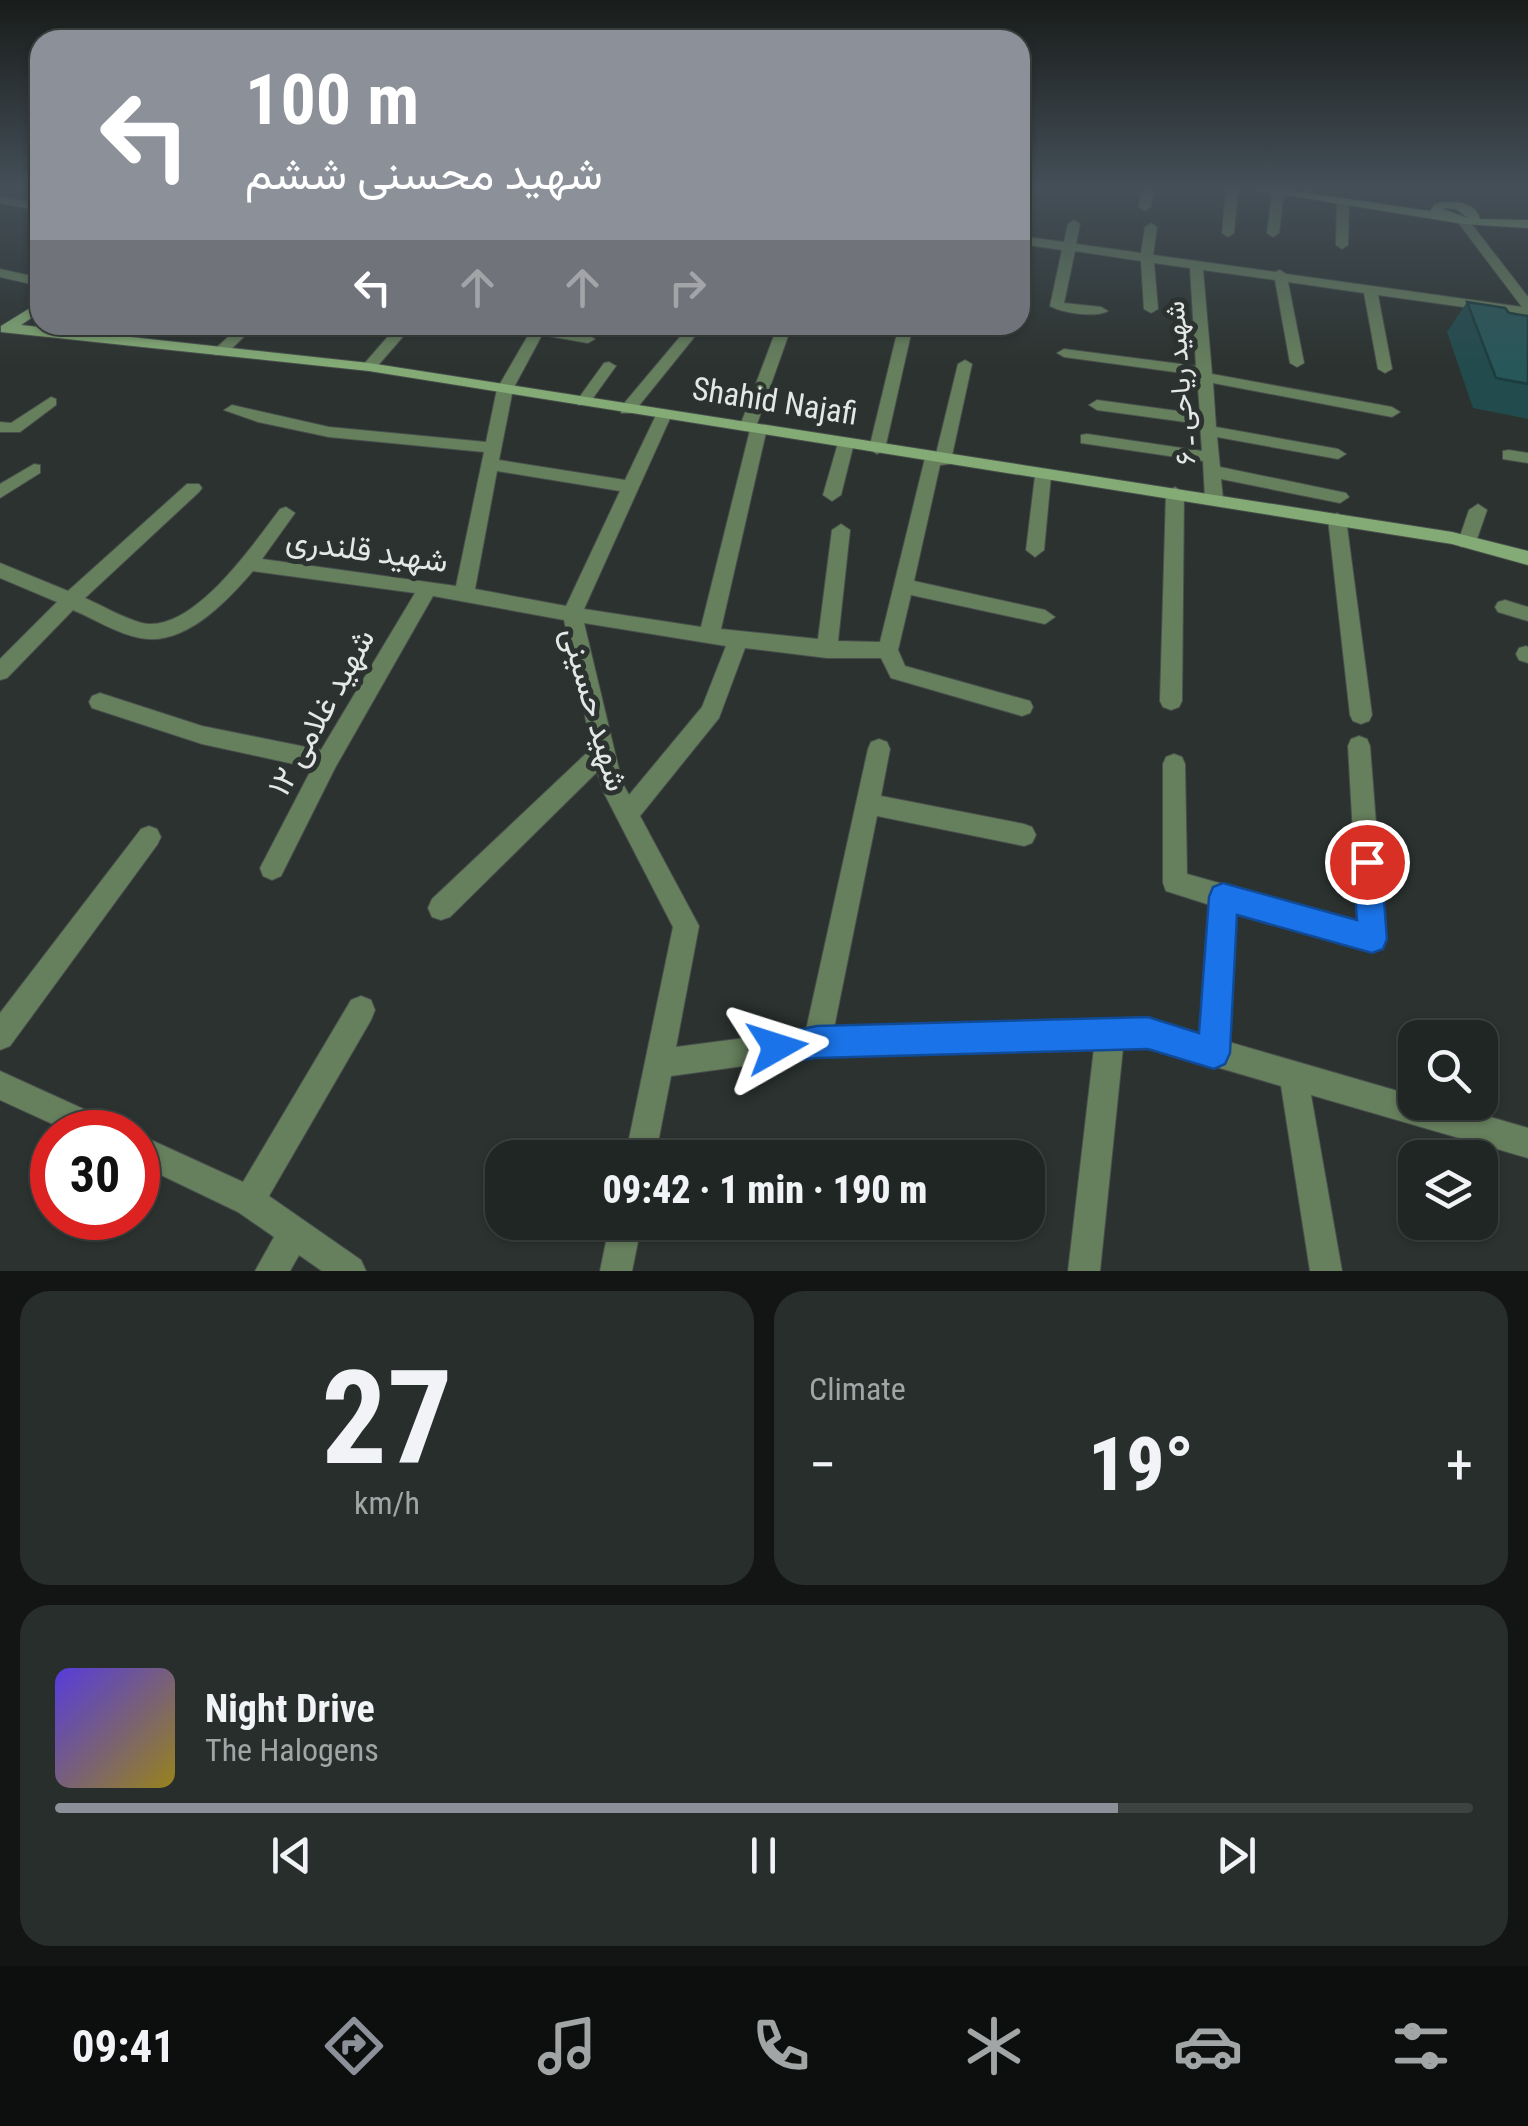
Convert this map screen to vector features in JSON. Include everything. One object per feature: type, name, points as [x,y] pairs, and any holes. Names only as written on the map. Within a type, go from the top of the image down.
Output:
[{"type":"street","points":[[1069,248],[1057,306],[1101,312]]},
{"type":"street","points":[[1087,248],[1196,263],[1217,259],[1280,274],[1528,309]]},
{"type":"street","points":[[1149,248],[1151,309]]},
{"type":"street","points":[[1489,248],[1528,309]]},
{"type":"street","name":"شهید ریاحی ـ ۶","points":[[1196,263],[1214,498]]},
{"type":"street","points":[[0,273],[30,280]]},
{"type":"street","points":[[1280,274],[1297,363]]},
{"type":"street","points":[[1370,288],[1384,369]]},
{"type":"street","points":[[1480,304],[1486,320]]},
{"type":"street","points":[[2,329],[30,312]]},
{"type":"street","name":"Shahid Najafi","points":[[2,329],[30,332]]},
{"type":"street","name":"Shahid Najafi","points":[[59,335],[368,367],[1043,476],[1214,498],[1467,542],[1528,558]]},
{"type":"street","points":[[220,352],[239,335]]},
{"type":"street","points":[[368,367],[397,335]]},
{"type":"street","points":[[464,594],[505,390],[534,335]]},
{"type":"street","points":[[570,335],[588,339]]},
{"type":"street","points":[[627,410],[689,335]]},
{"type":"street","points":[[709,636],[753,427],[783,335]]},
{"type":"street","points":[[876,449],[904,335]]},
{"type":"street","points":[[1064,353],[1203,374],[1392,412]]},
{"type":"street","points":[[964,364],[888,650],[898,672],[1022,707]]},
{"type":"street","points":[[583,402],[609,366]]},
{"type":"street","points":[[0,427],[14,428],[51,402]]},
{"type":"street","points":[[1097,405],[1338,454]]},
{"type":"street","points":[[232,410],[274,423],[492,456],[630,487]]},
{"type":"street","points":[[664,414],[572,614],[738,640],[827,650],[888,650]]},
{"type":"street","points":[[1086,439],[1210,464],[1340,497]]},
{"type":"street","points":[[832,495],[846,444]]},
{"type":"street","points":[[1509,455],[1528,458]]},
{"type":"street","points":[[0,492],[34,469]]},
{"type":"street","points":[[1035,550],[1043,476]]},
{"type":"street","points":[[0,672],[71,600],[193,488]]},
{"type":"street","points":[[1171,702],[1176,493]]},
{"type":"street","points":[[1467,542],[1478,510]]},
{"type":"street","points":[[249,564],[286,513]]},
{"type":"street","points":[[1337,520],[1361,715]]},
{"type":"street","points":[[827,650],[841,530]]},
{"type":"street","name":"شهید قلندری","points":[[0,570],[142,631],[163,632],[208,604],[249,564],[464,594]]},
{"type":"street","points":[[902,586],[1045,617]]},
{"type":"street","name":"شهید غلامی ۱۲","points":[[272,868],[328,761],[428,588]]},
{"type":"street","name":"شهید حسینی","points":[[464,594],[572,614],[611,784],[686,926],[644,1140]]},
{"type":"street","points":[[1505,607],[1528,614]]},
{"type":"street","points":[[627,816],[711,712],[738,640]]},
{"type":"street","points":[[100,702],[202,736],[328,761]]},
{"type":"street","points":[[1174,764],[1176,883],[1372,939],[1359,746]]},
{"type":"street","points":[[817,1042],[879,749]]},
{"type":"street","points":[[442,908],[603,752]]},
{"type":"street","points":[[868,804],[1024,834]]},
{"type":"street","points":[[0,1036],[149,837]]},
{"type":"street","points":[[1214,1053],[1223,897]]},
{"type":"street","points":[[249,1201],[361,1010]]},
{"type":"street","points":[[659,1063],[817,1042],[1148,1033],[1528,1143]]},
{"type":"street","points":[[1084,1271],[1110,1034]]},
{"type":"street","points":[[1294,1078],[1326,1271]]},
{"type":"street","points":[[0,1084],[55,1110]]},
{"type":"street","points":[[160,1159],[249,1201],[350,1271]]},
{"type":"street","points":[[271,1271],[295,1233]]},
{"type":"street","points":[[616,1271],[622,1240]]},
{"type":"building","points":[[1467,302],[1528,316],[1528,384],[1496,378]]},
{"type":"route","points":[[777,1047],[817,1042],[1148,1033],[1214,1053],[1223,897],[1372,939],[1367,862]]}]
